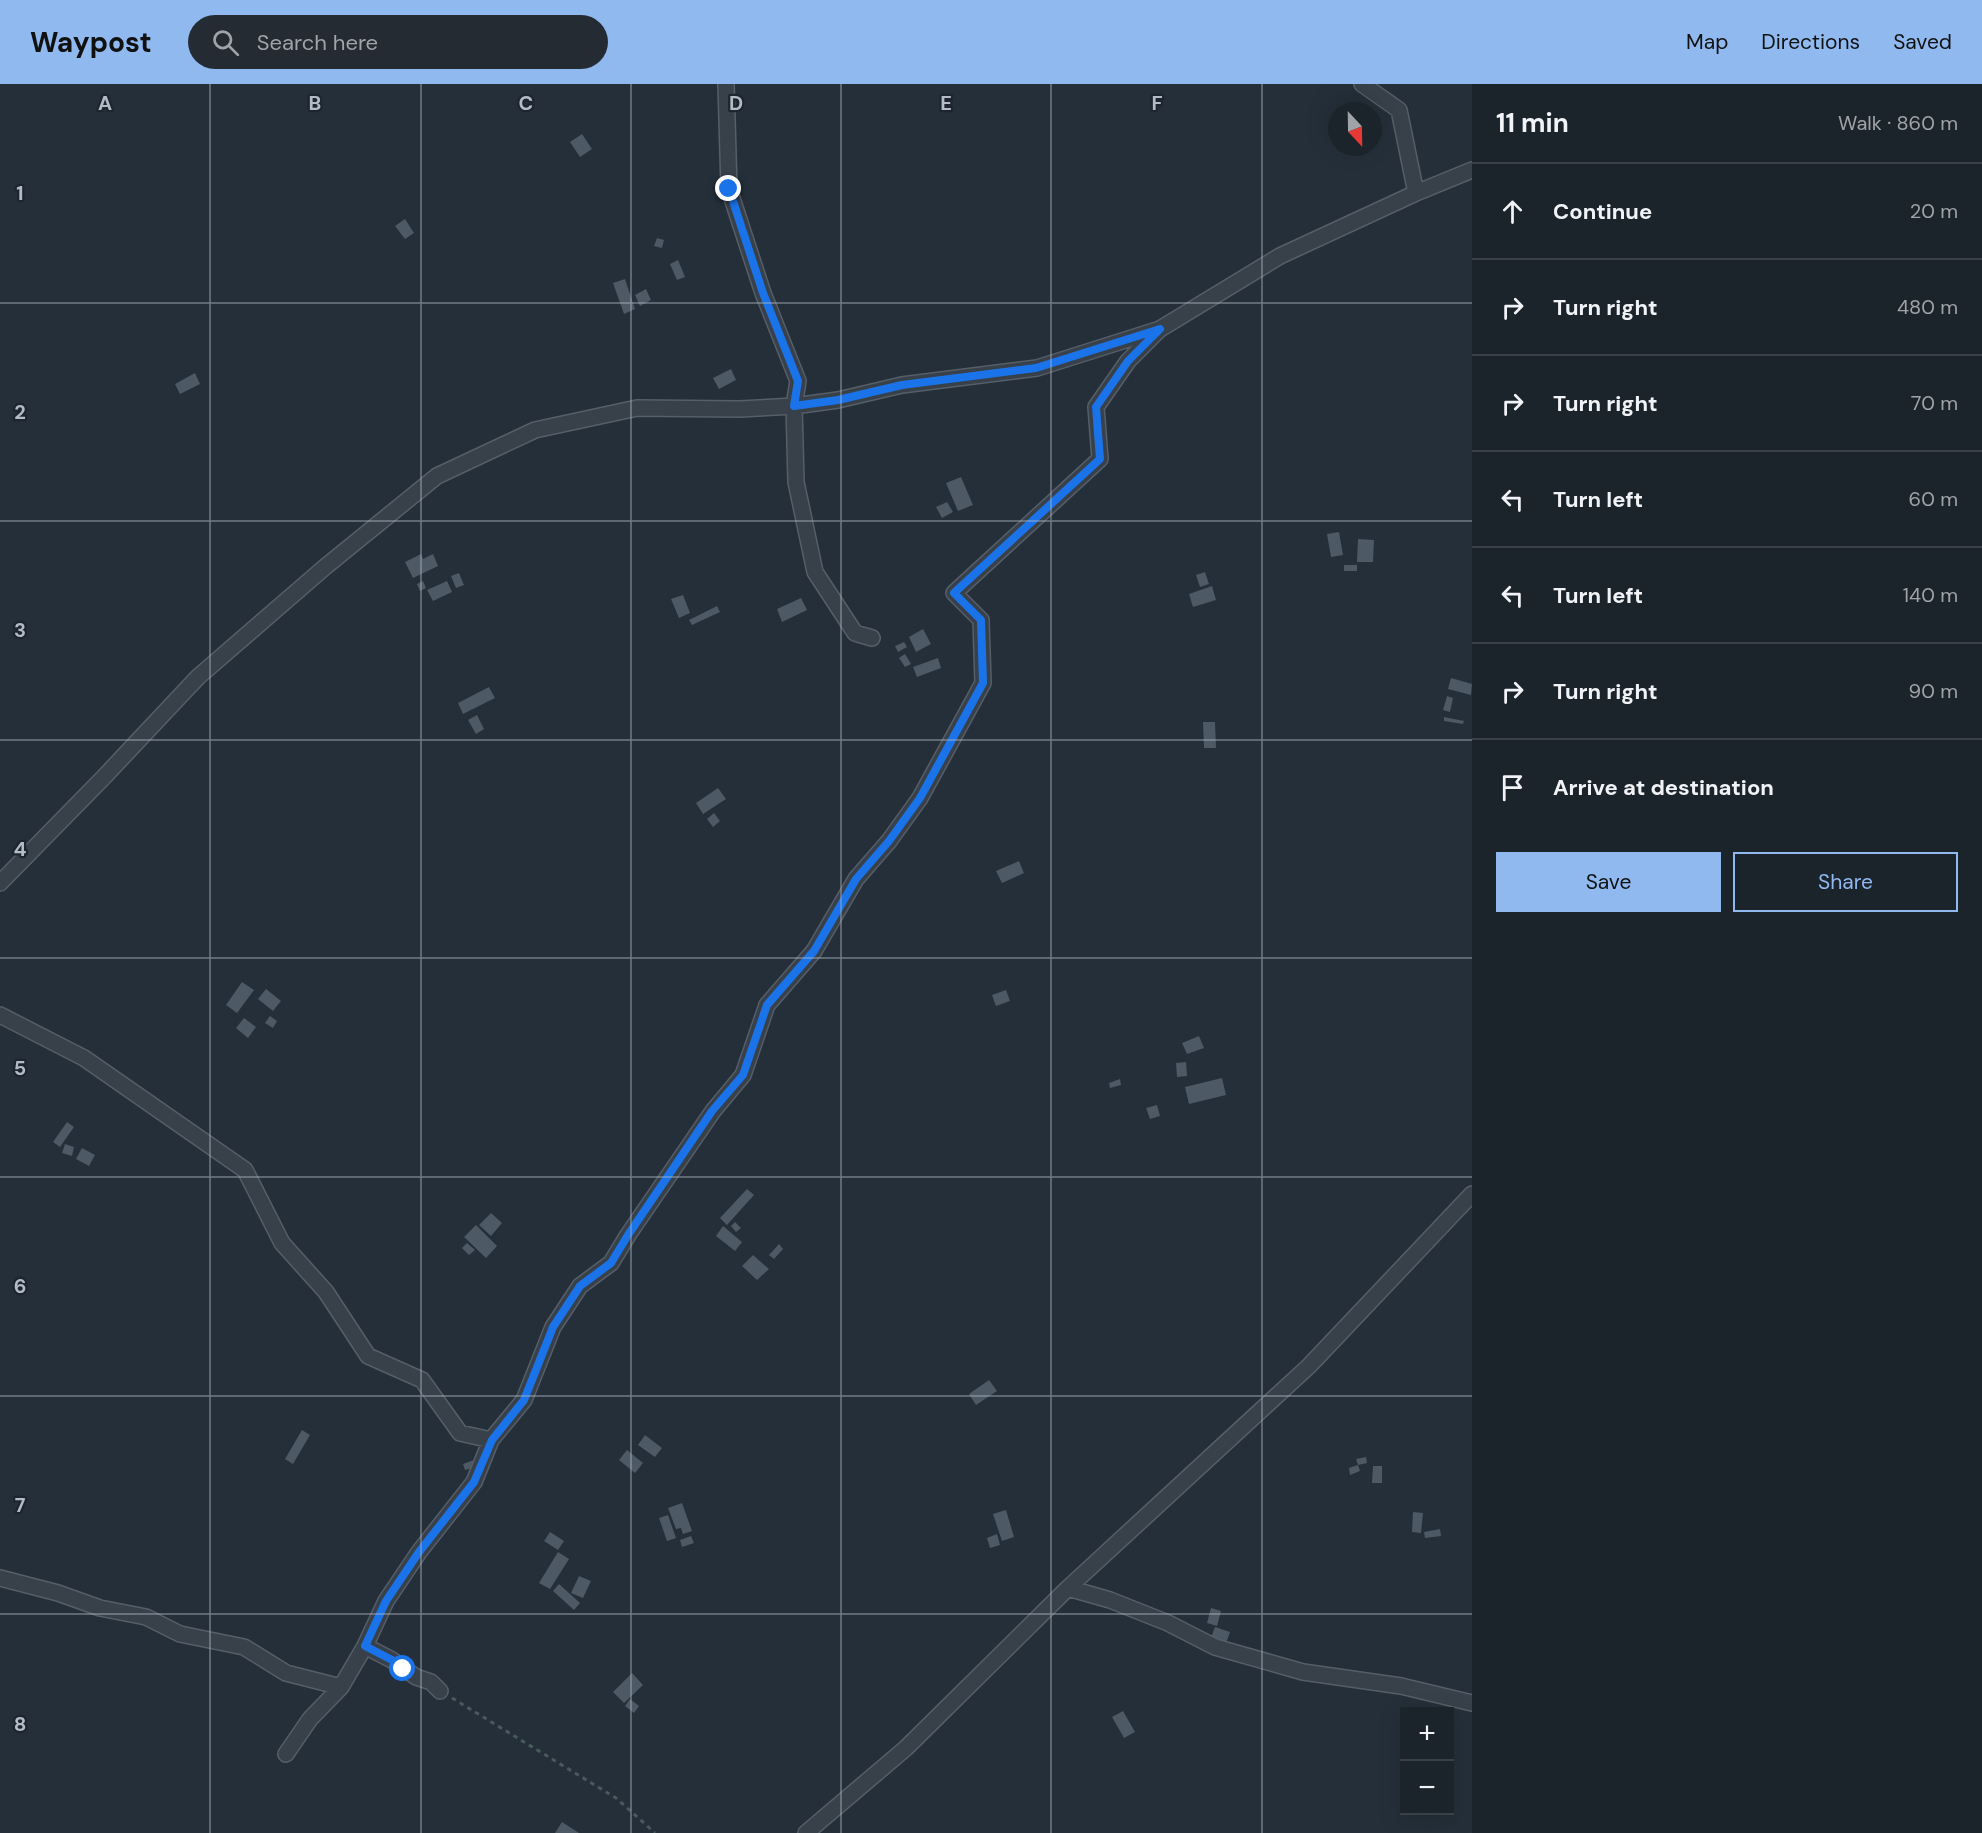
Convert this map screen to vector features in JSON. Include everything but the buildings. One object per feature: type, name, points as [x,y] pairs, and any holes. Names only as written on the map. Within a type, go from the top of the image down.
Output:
[{"type":"street","points":[[726,84],[729,189],[763,293],[798,381],[794,406],[796,482],[815,572],[855,633],[872,638]]},
{"type":"street","points":[[1362,84],[1399,110],[1416,193]]},
{"type":"street","points":[[286,1754],[310,1719],[340,1687],[365,1646],[386,1601],[474,1482],[492,1440],[524,1400],[553,1327],[580,1286],[611,1263],[712,1111],[743,1075],[767,1005],[814,951],[856,879],[889,841],[920,798],[983,683],[981,620],[954,593],[1100,459],[1096,407],[1128,361],[1160,329],[1280,256],[1416,193],[1472,170]]},
{"type":"street","points":[[0,883],[198,677],[325,567],[438,476],[535,430],[637,408],[740,409],[794,406],[838,400],[902,385],[1036,368],[1160,329]]},
{"type":"street","points":[[0,1015],[84,1058],[245,1170],[282,1243],[326,1292],[369,1356],[422,1380],[460,1433],[492,1440]]},
{"type":"street","points":[[806,1833],[906,1748],[1068,1588],[1309,1366],[1472,1194]]},
{"type":"street","points":[[0,1578],[58,1593],[100,1608],[146,1617],[180,1634],[244,1647],[286,1673],[340,1687]]},
{"type":"street","points":[[1068,1588],[1110,1599],[1168,1623],[1215,1647],[1303,1672],[1401,1686],[1472,1703]]},
{"type":"street","points":[[365,1646],[392,1660],[416,1677],[431,1682],[440,1691]]},
{"type":"path","points":[[440,1691],[616,1798],[655,1833]]},
{"type":"route","points":[[403,1669],[392,1660],[365,1646],[386,1601],[419,1552],[474,1482],[492,1440],[524,1400],[553,1327],[580,1286],[611,1263],[712,1111],[743,1075],[767,1005],[814,951],[856,879],[889,841],[920,798],[983,683],[981,620],[954,593],[1100,459],[1096,407],[1128,361],[1160,329],[1036,368],[902,385],[838,400],[794,406],[798,381],[763,293],[729,189]]}]
